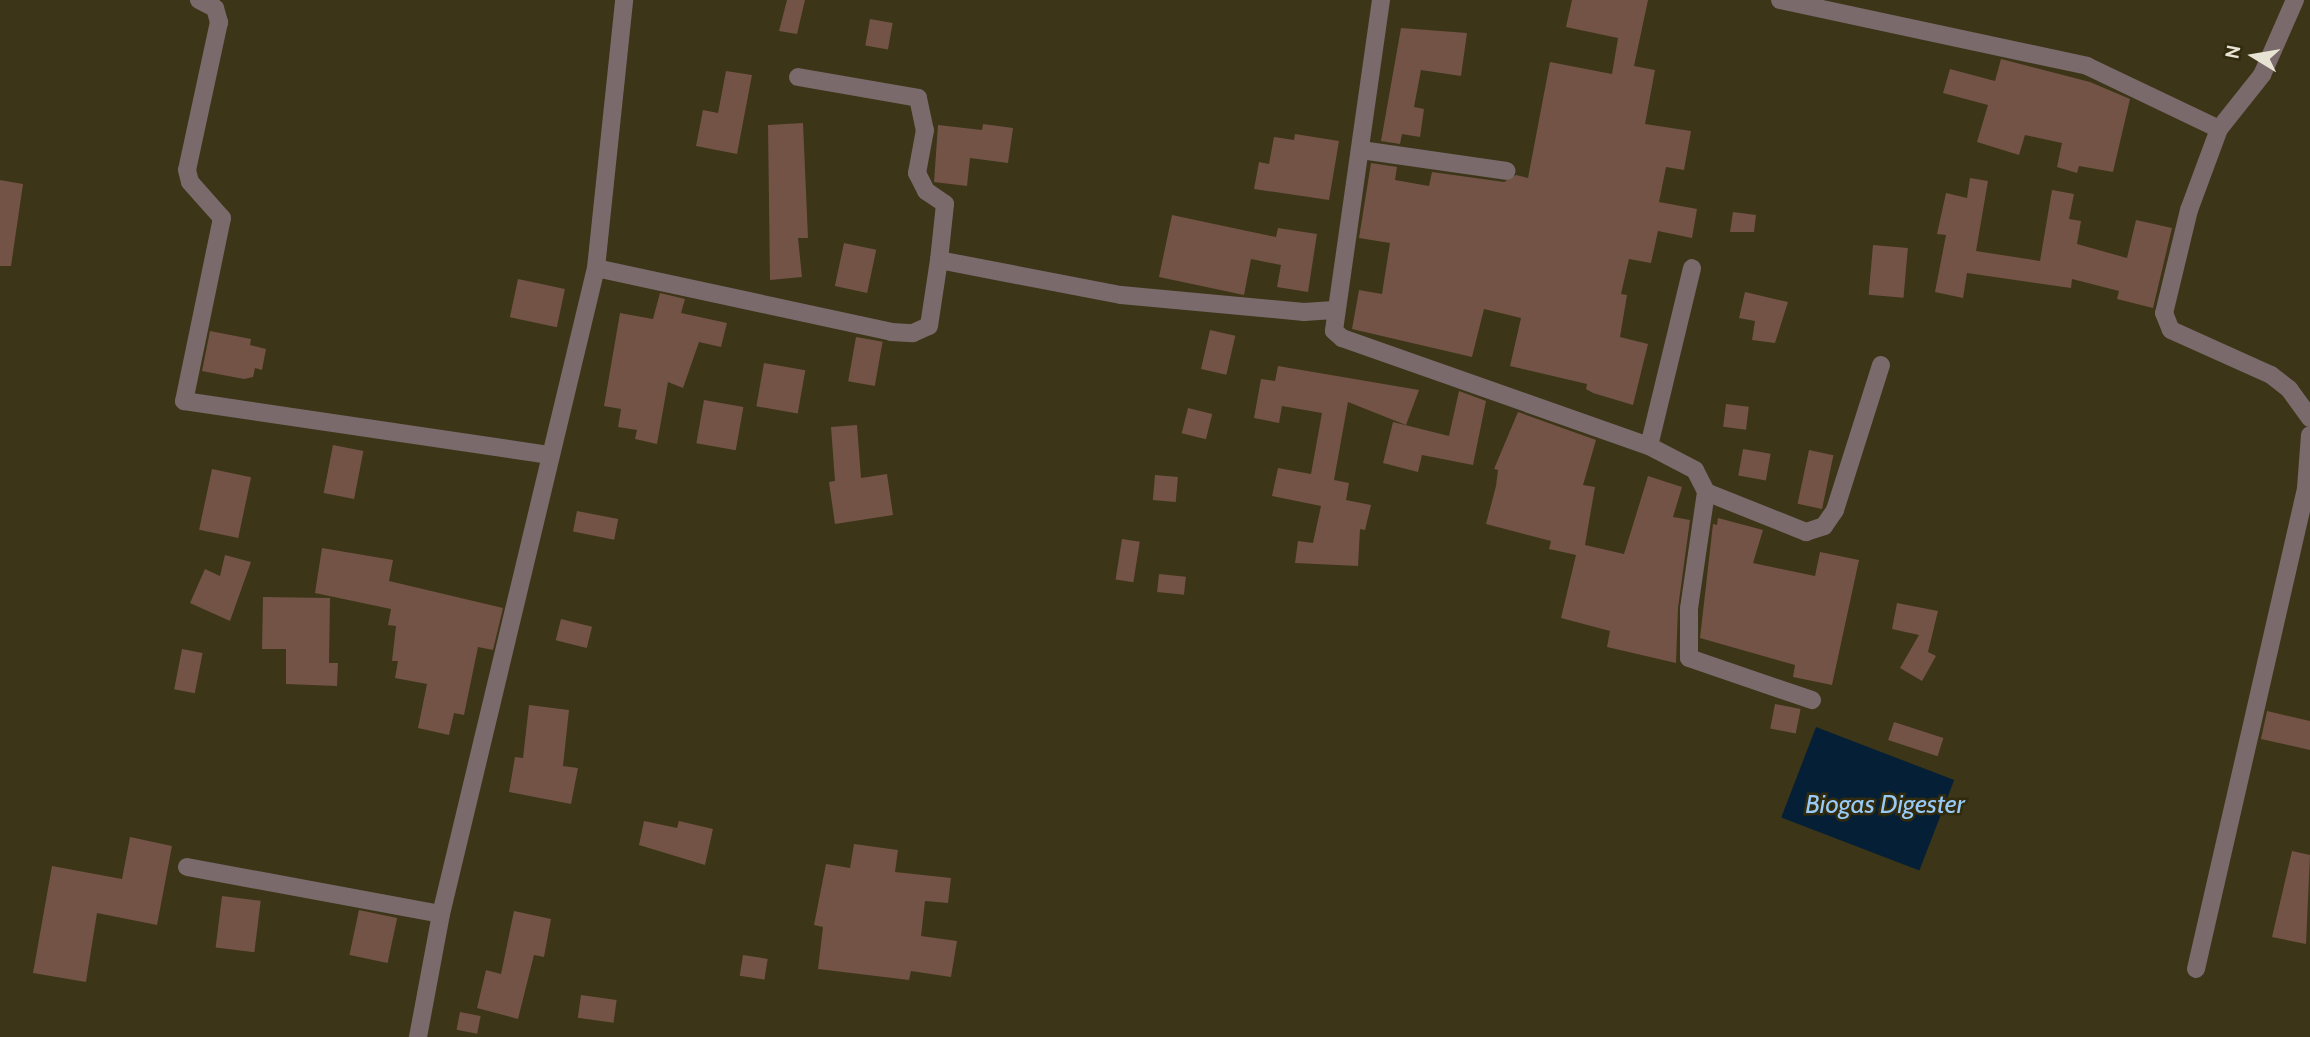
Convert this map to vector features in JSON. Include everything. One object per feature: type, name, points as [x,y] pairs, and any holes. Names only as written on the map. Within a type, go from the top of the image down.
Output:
[{"type":"street","points":[[199,0],[215,8],[219,22],[187,170],[190,182],[222,218],[184,401],[550,455]]},
{"type":"street","points":[[418,1037],[441,914],[596,268],[624,0]]},
{"type":"street","points":[[1381,0],[1361,150],[1334,310],[1334,331],[1342,338],[1649,446],[1695,470],[1706,492],[1689,609],[1689,658],[1812,699]]},
{"type":"street","points":[[1780,0],[2087,66],[2219,129]]},
{"type":"street","points":[[2295,0],[2262,75],[2219,129],[2189,210],[2164,313],[2171,330],[2272,375],[2289,389],[2310,418]]},
{"type":"street","points":[[596,268],[891,332],[913,333],[929,326],[945,204],[926,191],[918,173],[925,130],[918,98],[798,77]]},
{"type":"street","points":[[1361,150],[1506,171]]},
{"type":"street","points":[[939,260],[1121,295],[1304,312],[1334,310]]},
{"type":"street","points":[[1649,446],[1692,268]]},
{"type":"street","points":[[1706,492],[1806,532],[1824,526],[1835,510],[1859,423],[1881,365]]},
{"type":"street","points":[[2196,969],[2306,488],[2310,435]]},
{"type":"street","points":[[187,867],[441,914]]},
{"type":"water","name":"Biogas Digester","points":[[1816,727],[1954,780],[1919,871],[1781,818]]},
{"type":"building","points":[[787,0],[805,0],[797,34],[779,31]]},
{"type":"building","points":[[1572,0],[1648,0],[1634,66],[1655,70],[1645,124],[1691,131],[1684,170],[1666,167],[1659,202],[1697,209],[1692,238],[1658,231],[1651,263],[1629,259],[1621,294],[1627,295],[1620,337],[1648,344],[1633,405],[1593,393],[1586,389],[1587,384],[1510,366],[1521,318],[1484,309],[1472,357],[1352,329],[1359,290],[1382,294],[1390,243],[1359,238],[1371,163],[1397,167],[1395,180],[1429,186],[1432,172],[1504,182],[1516,175],[1528,178],[1550,62],[1612,74],[1618,38],[1566,27]]},
{"type":"building","points":[[870,19],[893,23],[888,50],[865,46]]},
{"type":"building","points":[[1401,28],[1467,33],[1461,76],[1421,70],[1414,107],[1424,109],[1420,137],[1402,134],[1400,144],[1381,141]]},
{"type":"building","points":[[2001,59],[2090,82],[2130,99],[2113,172],[2079,166],[2077,173],[2057,167],[2062,143],[2025,135],[2019,155],[1977,142],[1988,105],[1943,93],[1950,69],[1995,81]]},
{"type":"building","points":[[726,71],[752,75],[737,154],[696,146],[703,110],[718,113]]},
{"type":"building","points":[[803,123],[808,238],[798,238],[802,277],[770,280],[768,125]]},
{"type":"building","points":[[983,124],[1013,128],[1008,163],[970,158],[967,186],[934,182],[938,125],[982,130]]},
{"type":"building","points":[[1295,134],[1339,141],[1329,200],[1254,189],[1259,162],[1269,164],[1274,137],[1294,140]]},
{"type":"building","points":[[1970,178],[1988,181],[1976,251],[2040,261],[2052,190],[2074,194],[2069,219],[2081,221],[2077,244],[2127,258],[2136,220],[2172,228],[2153,308],[2117,299],[2119,291],[2072,279],[2071,288],[1967,273],[1963,298],[1935,292],[1946,235],[1937,234],[1946,193],[1967,198]]},
{"type":"building","points":[[0,180],[23,184],[11,266],[0,266]]},
{"type":"building","points":[[1733,212],[1756,215],[1754,232],[1730,232]]},
{"type":"building","points":[[1172,215],[1276,237],[1278,228],[1317,234],[1308,292],[1277,287],[1281,265],[1251,259],[1244,295],[1159,277]]},
{"type":"building","points":[[844,243],[876,250],[867,293],[835,286]]},
{"type":"building","points":[[1873,245],[1908,248],[1904,298],[1869,295]]},
{"type":"building","points":[[518,279],[565,289],[557,327],[510,317]]},
{"type":"building","points":[[1745,292],[1788,302],[1775,343],[1752,340],[1755,321],[1739,318]]},
{"type":"building","points":[[660,293],[685,299],[681,313],[727,323],[721,347],[699,342],[683,388],[668,382],[657,444],[635,439],[637,430],[618,427],[621,409],[604,406],[620,313],[653,319]]},
{"type":"building","points":[[1210,330],[1235,336],[1226,375],[1201,369]]},
{"type":"building","points":[[210,331],[251,339],[250,345],[266,349],[262,370],[255,368],[253,377],[244,379],[202,371]]},
{"type":"building","points":[[856,337],[883,342],[875,386],[848,381]]},
{"type":"building","points":[[764,363],[805,370],[798,414],[756,406]]},
{"type":"building","points":[[1278,366],[1419,390],[1406,425],[1348,402],[1334,480],[1349,483],[1346,500],[1371,505],[1365,530],[1360,529],[1358,566],[1295,563],[1298,541],[1313,543],[1321,506],[1272,496],[1278,468],[1311,474],[1322,413],[1282,406],[1279,423],[1254,418],[1261,379],[1275,381]]},
{"type":"building","points":[[1459,391],[1486,401],[1473,465],[1422,455],[1418,472],[1383,463],[1393,422],[1449,436]]},
{"type":"building","points":[[704,400],[743,407],[736,450],[696,443]]},
{"type":"building","points":[[1726,404],[1749,407],[1746,430],[1723,427]]},
{"type":"building","points":[[1188,408],[1212,414],[1206,439],[1182,433]]},
{"type":"building","points":[[1518,412],[1596,440],[1583,485],[1595,487],[1585,545],[1624,554],[1648,476],[1682,487],[1673,517],[1690,520],[1678,608],[1676,663],[1607,647],[1610,631],[1561,618],[1576,555],[1549,549],[1551,541],[1486,524],[1496,486],[1498,470],[1494,469]]},
{"type":"building","points":[[857,425],[861,478],[887,474],[893,515],[835,524],[829,482],[835,481],[831,427]]},
{"type":"building","points":[[333,445],[363,451],[354,499],[324,493]]},
{"type":"building","points":[[1743,449],[1771,454],[1766,480],[1738,476]]},
{"type":"building","points":[[1809,450],[1833,455],[1822,509],[1798,504]]},
{"type":"building","points":[[212,469],[251,477],[238,538],[199,530]]},
{"type":"building","points":[[1155,475],[1178,477],[1176,502],[1153,500]]},
{"type":"building","points":[[577,511],[618,519],[614,540],[573,532]]},
{"type":"building","points":[[1718,518],[1763,530],[1753,563],[1815,576],[1820,552],[1859,560],[1832,685],[1793,677],[1795,665],[1700,638],[1713,524],[1717,525]]},
{"type":"building","points":[[1122,539],[1140,542],[1133,582],[1116,579]]},
{"type":"building","points":[[322,548],[393,560],[389,581],[503,608],[493,650],[478,647],[464,715],[454,713],[449,735],[418,728],[427,684],[395,678],[398,661],[392,661],[396,626],[388,625],[391,609],[315,593]]},
{"type":"building","points":[[225,555],[251,562],[230,621],[190,603],[205,569],[220,576]]},
{"type":"building","points":[[1159,574],[1186,577],[1184,595],[1157,592]]},
{"type":"building","points":[[263,597],[330,598],[329,663],[338,663],[337,686],[286,684],[286,649],[262,649]]},
{"type":"building","points":[[1897,603],[1938,611],[1928,652],[1936,656],[1922,681],[1900,668],[1919,635],[1892,629]]},
{"type":"building","points":[[561,619],[592,627],[587,648],[556,640]]},
{"type":"building","points":[[182,649],[203,653],[195,693],[174,689]]},
{"type":"building","points":[[1775,704],[1801,709],[1796,734],[1770,729]]},
{"type":"building","points":[[529,705],[569,710],[563,766],[578,768],[571,804],[509,792],[515,757],[523,758]]},
{"type":"building","points":[[2267,711],[2310,721],[2310,750],[2261,739]]},
{"type":"building","points":[[1894,722],[1943,738],[1938,756],[1888,740]]},
{"type":"building","points":[[644,821],[677,828],[679,821],[713,829],[705,865],[639,845]]},
{"type":"building","points":[[130,837],[172,846],[157,925],[97,913],[86,982],[33,973],[52,866],[122,879]]},
{"type":"building","points":[[854,844],[898,850],[895,872],[951,878],[948,903],[925,901],[921,936],[957,941],[951,977],[911,971],[909,980],[818,969],[823,927],[814,925],[826,864],[850,868]]},
{"type":"building","points":[[2292,851],[2310,855],[2306,944],[2272,937]]},
{"type":"building","points":[[222,896],[261,901],[254,952],[216,948]]},
{"type":"building","points":[[359,910],[397,918],[388,963],[349,955]]},
{"type":"building","points":[[514,911],[551,919],[544,957],[534,955],[518,1019],[477,1008],[486,970],[501,974]]},
{"type":"building","points":[[743,955],[768,959],[764,980],[740,976]]},
{"type":"building","points":[[581,995],[617,1000],[613,1023],[578,1018]]},
{"type":"building","points":[[460,1012],[481,1016],[477,1034],[457,1030]]}]
